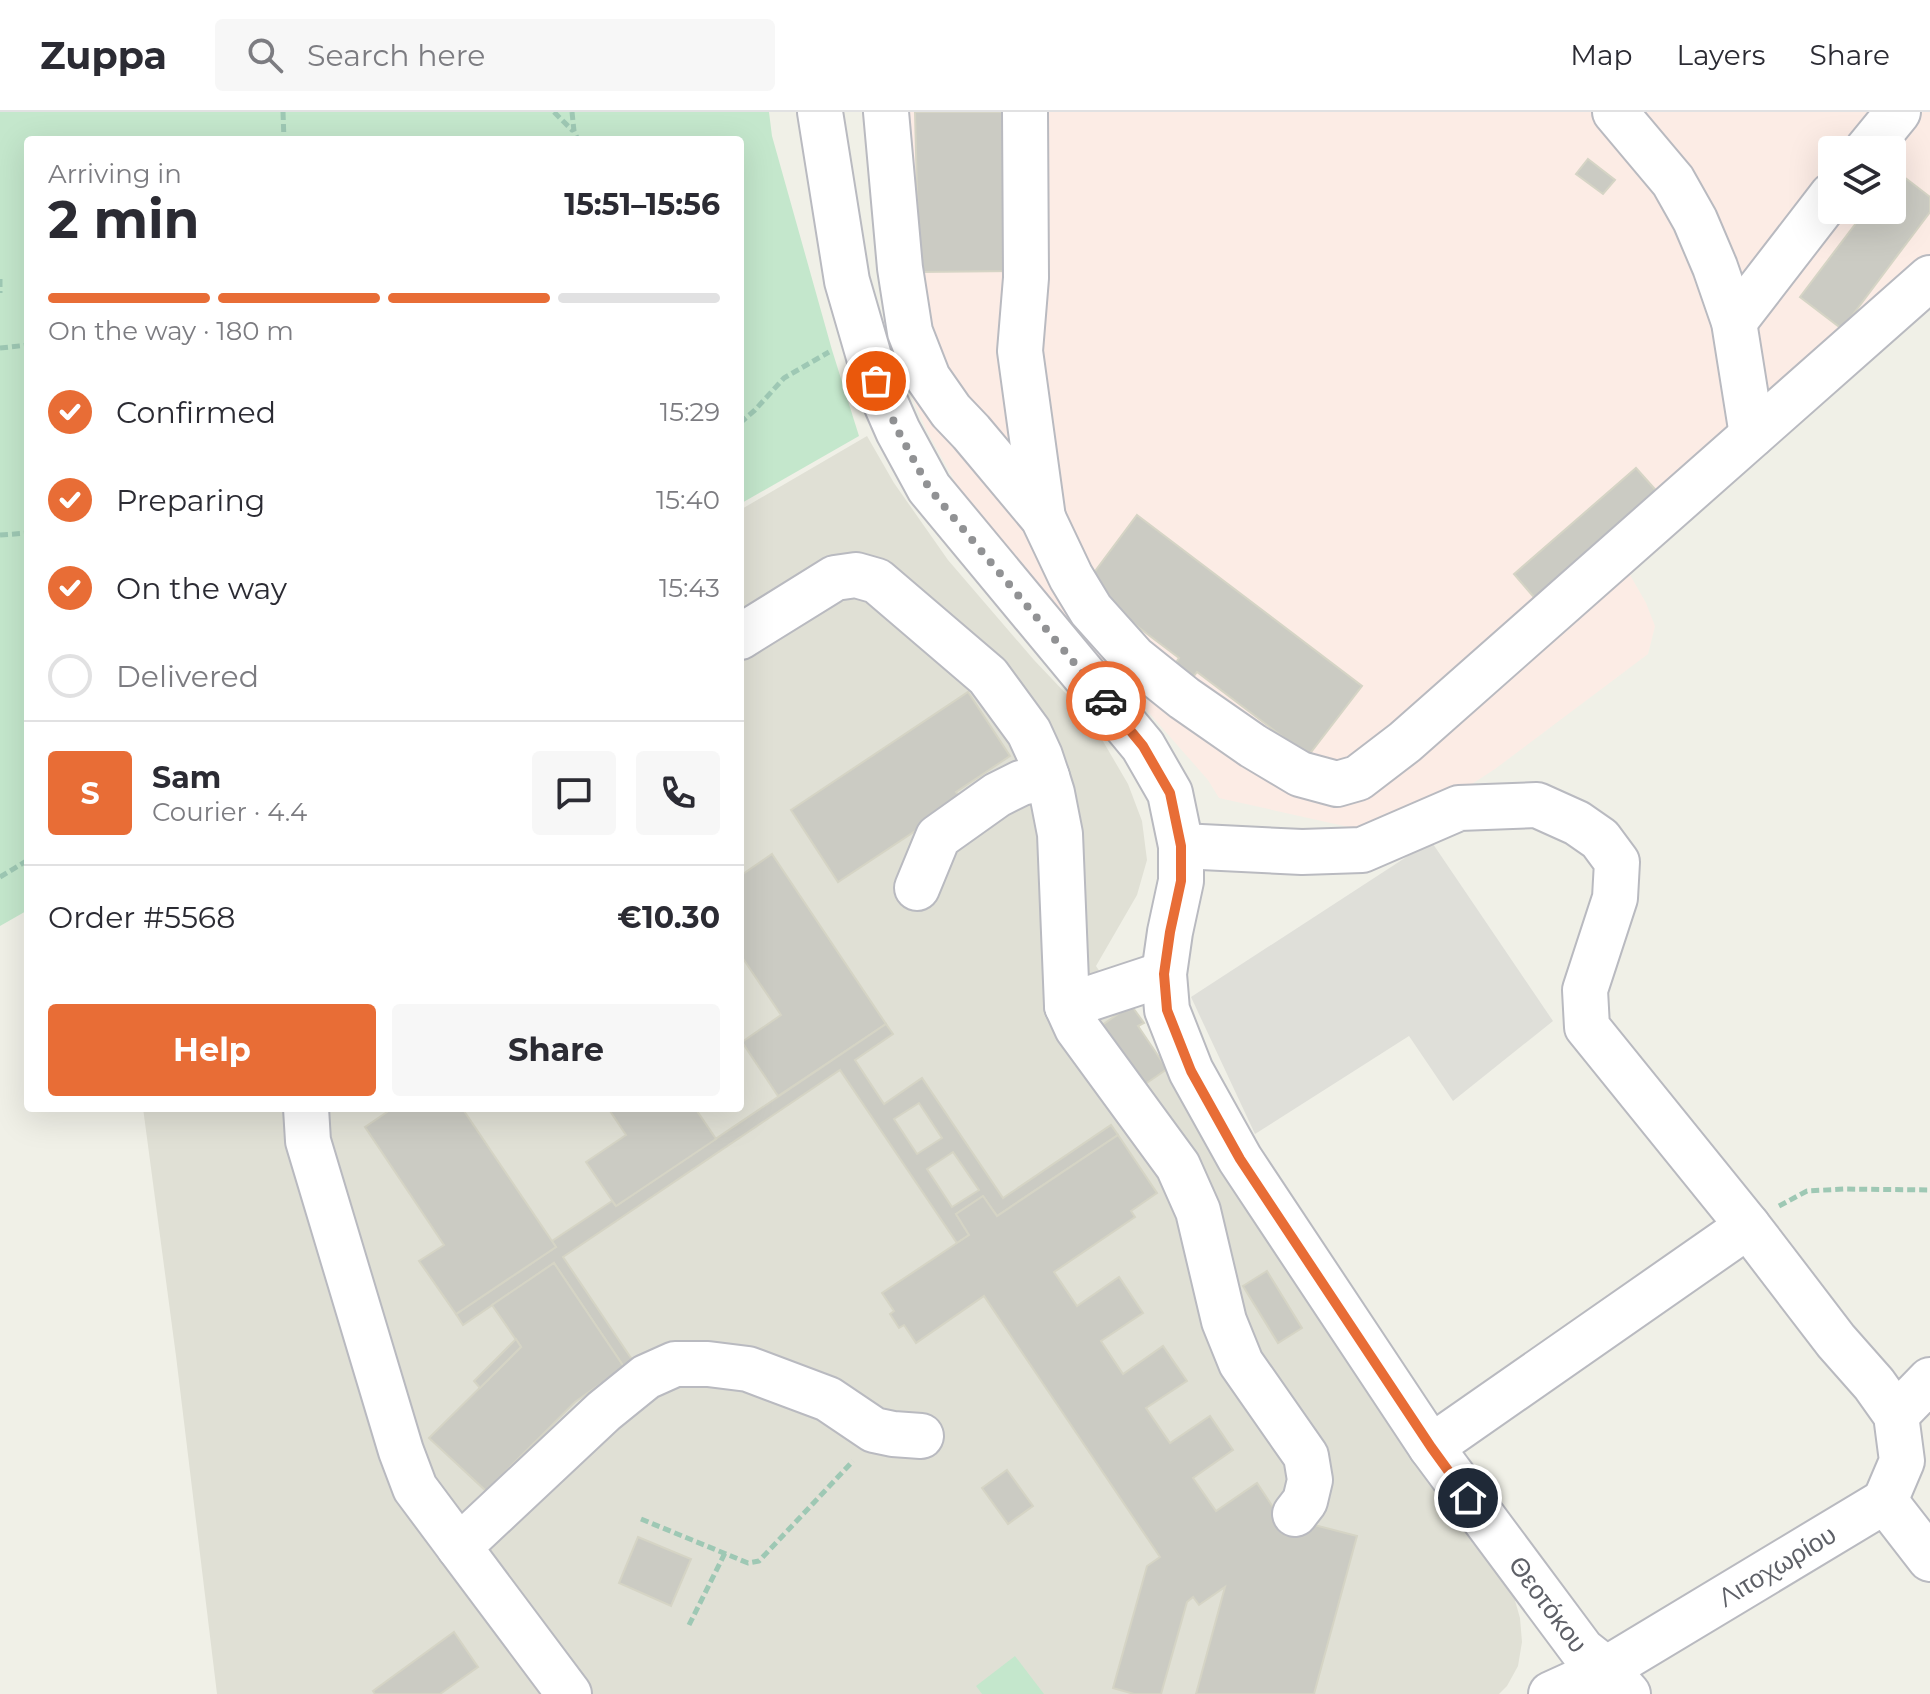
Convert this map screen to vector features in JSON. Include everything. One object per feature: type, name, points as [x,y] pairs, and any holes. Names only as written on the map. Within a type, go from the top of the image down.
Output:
[{"type":"street","name":"Θεοτόκου","points":[[820,112],[847,281],[876,381],[898,431],[929,488],[1143,746],[1170,793],[1181,846],[1181,881],[1164,974],[1167,1010],[1191,1071],[1240,1159],[1431,1447],[1582,1650],[1618,1686]]},
{"type":"street","points":[[886,112],[900,268],[910,332],[928,378],[951,411],[1043,518],[1071,577],[1091,610],[1134,658],[1184,698],[1253,746],[1300,774],[1337,784],[1358,778],[1405,742],[1930,278]]},
{"type":"street","points":[[1025,112],[1026,278],[1020,351],[1043,518]]},
{"type":"street","points":[[1615,112],[1673,181],[1695,220],[1734,322],[1752,435]]},
{"type":"street","points":[[1878,136],[1898,112]]},
{"type":"street","points":[[1914,112],[1930,118]]},
{"type":"street","points":[[1734,322],[1818,213]]},
{"type":"street","points":[[744,635],[835,578],[856,575],[877,581],[988,676],[1029,732],[1052,793],[1060,834],[1067,1006],[1077,1028],[1178,1166],[1198,1211],[1224,1321],[1241,1363],[1306,1456],[1310,1480],[1305,1501],[1295,1514]]},
{"type":"street","points":[[917,888],[938,837],[997,795],[1021,783],[1047,777]]},
{"type":"street","points":[[1181,846],[1302,852],[1362,850],[1459,808],[1537,805],[1577,823],[1600,839],[1617,862],[1615,898],[1585,990],[1587,1027],[1896,1415],[1902,1461],[1885,1501],[1930,1559]]},
{"type":"street","points":[[1067,1006],[1164,974]]},
{"type":"street","points":[[306,1112],[308,1141],[401,1451],[415,1488],[569,1694]]},
{"type":"street","points":[[1431,1447],[1748,1226]]},
{"type":"street","points":[[459,1547],[604,1411],[646,1377],[675,1364],[748,1369],[828,1399],[874,1430],[921,1436]]},
{"type":"street","points":[[1896,1415],[1930,1380]]},
{"type":"street","name":"Λιτοχωρίου","points":[[1551,1694],[1618,1686],[1885,1501]]},
{"type":"path","points":[[283,112],[284,136]]},
{"type":"path","points":[[554,112],[574,131]]},
{"type":"path","points":[[572,112],[576,136]]},
{"type":"path","points":[[0,279],[0,293]]},
{"type":"path","points":[[0,348],[24,345]]},
{"type":"path","points":[[744,420],[784,378],[832,350],[866,349]]},
{"type":"path","points":[[0,535],[24,533]]},
{"type":"path","points":[[0,877],[24,862]]},
{"type":"path","points":[[1748,1226],[1807,1191],[1930,1190]]},
{"type":"path","points":[[641,1519],[748,1563],[759,1561],[851,1463],[874,1430]]},
{"type":"path","points":[[689,1625],[725,1553]]},
{"type":"shaded area","points":[[862,112],[1930,112],[1930,296],[1625,566],[1655,626],[1648,654],[1495,769],[1421,817],[1362,830],[1219,798],[1208,780],[1040,593],[979,519],[926,429],[890,338],[875,251]]},
{"type":"shaded area","points":[[867,436],[894,483],[948,560],[1034,660],[1090,719],[1128,784],[1142,821],[1147,860],[1137,895],[1096,966],[1125,1009],[1131,1005],[1143,1023],[1139,1027],[1414,1453],[1514,1597],[1522,1642],[1518,1666],[1499,1694],[217,1694],[144,1112],[744,1112],[744,508]]},
{"type":"shaded area","points":[[1431,841],[1553,1021],[1453,1101],[1409,1036],[1255,1134],[1191,997]]},
{"type":"green space","points":[[0,112],[769,112],[772,136],[859,436],[744,502],[744,136],[24,136],[24,912],[0,926]]},
{"type":"green space","points":[[1015,1656],[1044,1694],[982,1694],[976,1686]]},
{"type":"building","points":[[915,112],[1011,112],[1014,271],[919,272]]},
{"type":"building","points":[[1588,159],[1615,180],[1603,194],[1576,174]]},
{"type":"building","points":[[1906,178],[1930,197],[1930,212],[1842,329],[1800,297],[1855,224],[1906,224]]},
{"type":"building","points":[[1636,468],[1661,496],[1539,603],[1514,574]]},
{"type":"building","points":[[1137,515],[1362,686],[1308,756],[1197,672],[1187,685],[1169,672],[1179,658],[1084,586]]},
{"type":"building","points":[[968,692],[1010,756],[956,792],[962,800],[838,882],[791,810]]},
{"type":"building","points":[[772,854],[886,1024],[778,1096],[744,1045],[744,1041],[781,1015],[744,960],[744,873]]},
{"type":"building","points":[[1131,1005],[1144,1023],[1138,1026],[1167,1069],[1141,1087],[1095,1030]]},
{"type":"building","points":[[886,1024],[893,1034],[855,1060],[884,1104],[922,1078],[1003,1198],[1111,1125],[1118,1135],[997,1216],[983,1196],[956,1214],[969,1235],[957,1243],[840,1070],[563,1257],[633,1361],[624,1367],[554,1263],[463,1325],[456,1314],[556,1247],[552,1241],[612,1201],[616,1206]],"holes":[[[919,1103],[942,1138],[917,1154],[894,1119]],[[953,1152],[979,1190],[952,1207],[927,1169]]]},
{"type":"building","points":[[387,1112],[465,1112],[556,1247],[456,1314],[419,1261],[444,1245],[365,1127]]},
{"type":"building","points":[[611,1112],[698,1112],[716,1139],[616,1206],[586,1162],[626,1135]]},
{"type":"building","points":[[1118,1135],[1157,1193],[1131,1211],[1135,1217],[1054,1272],[1077,1306],[1119,1277],[1143,1313],[1101,1341],[1123,1374],[1163,1346],[1187,1381],[1146,1408],[1170,1443],[1210,1416],[1233,1450],[1193,1478],[1216,1511],[1257,1483],[1281,1519],[1357,1536],[1314,1694],[1196,1694],[1225,1587],[1199,1605],[1193,1597],[1187,1602],[1161,1694],[1134,1694],[1113,1688],[1147,1566],[1160,1557],[984,1296],[916,1343],[904,1325],[899,1328],[890,1314],[894,1311],[882,1293],[969,1235],[956,1214],[983,1196],[997,1216]]},
{"type":"building","points":[[554,1263],[624,1367],[575,1402],[486,1491],[429,1438],[521,1347],[492,1305]]},
{"type":"building","points":[[1267,1271],[1302,1328],[1278,1343],[1243,1286]]},
{"type":"building","points":[[516,1339],[521,1347],[480,1388],[474,1381]]},
{"type":"building","points":[[1007,1470],[1033,1506],[1008,1524],[982,1488]]},
{"type":"building","points":[[638,1537],[691,1559],[671,1606],[619,1583]]},
{"type":"building","points":[[454,1632],[478,1667],[440,1694],[375,1694],[373,1691]]},
{"type":"way so far","points":[[876,381],[898,431],[929,488],[1106,701]]},
{"type":"route","points":[[1106,701],[1143,746],[1170,793],[1181,846],[1181,881],[1164,974],[1167,1010],[1191,1071],[1240,1159],[1468,1498]]}]
